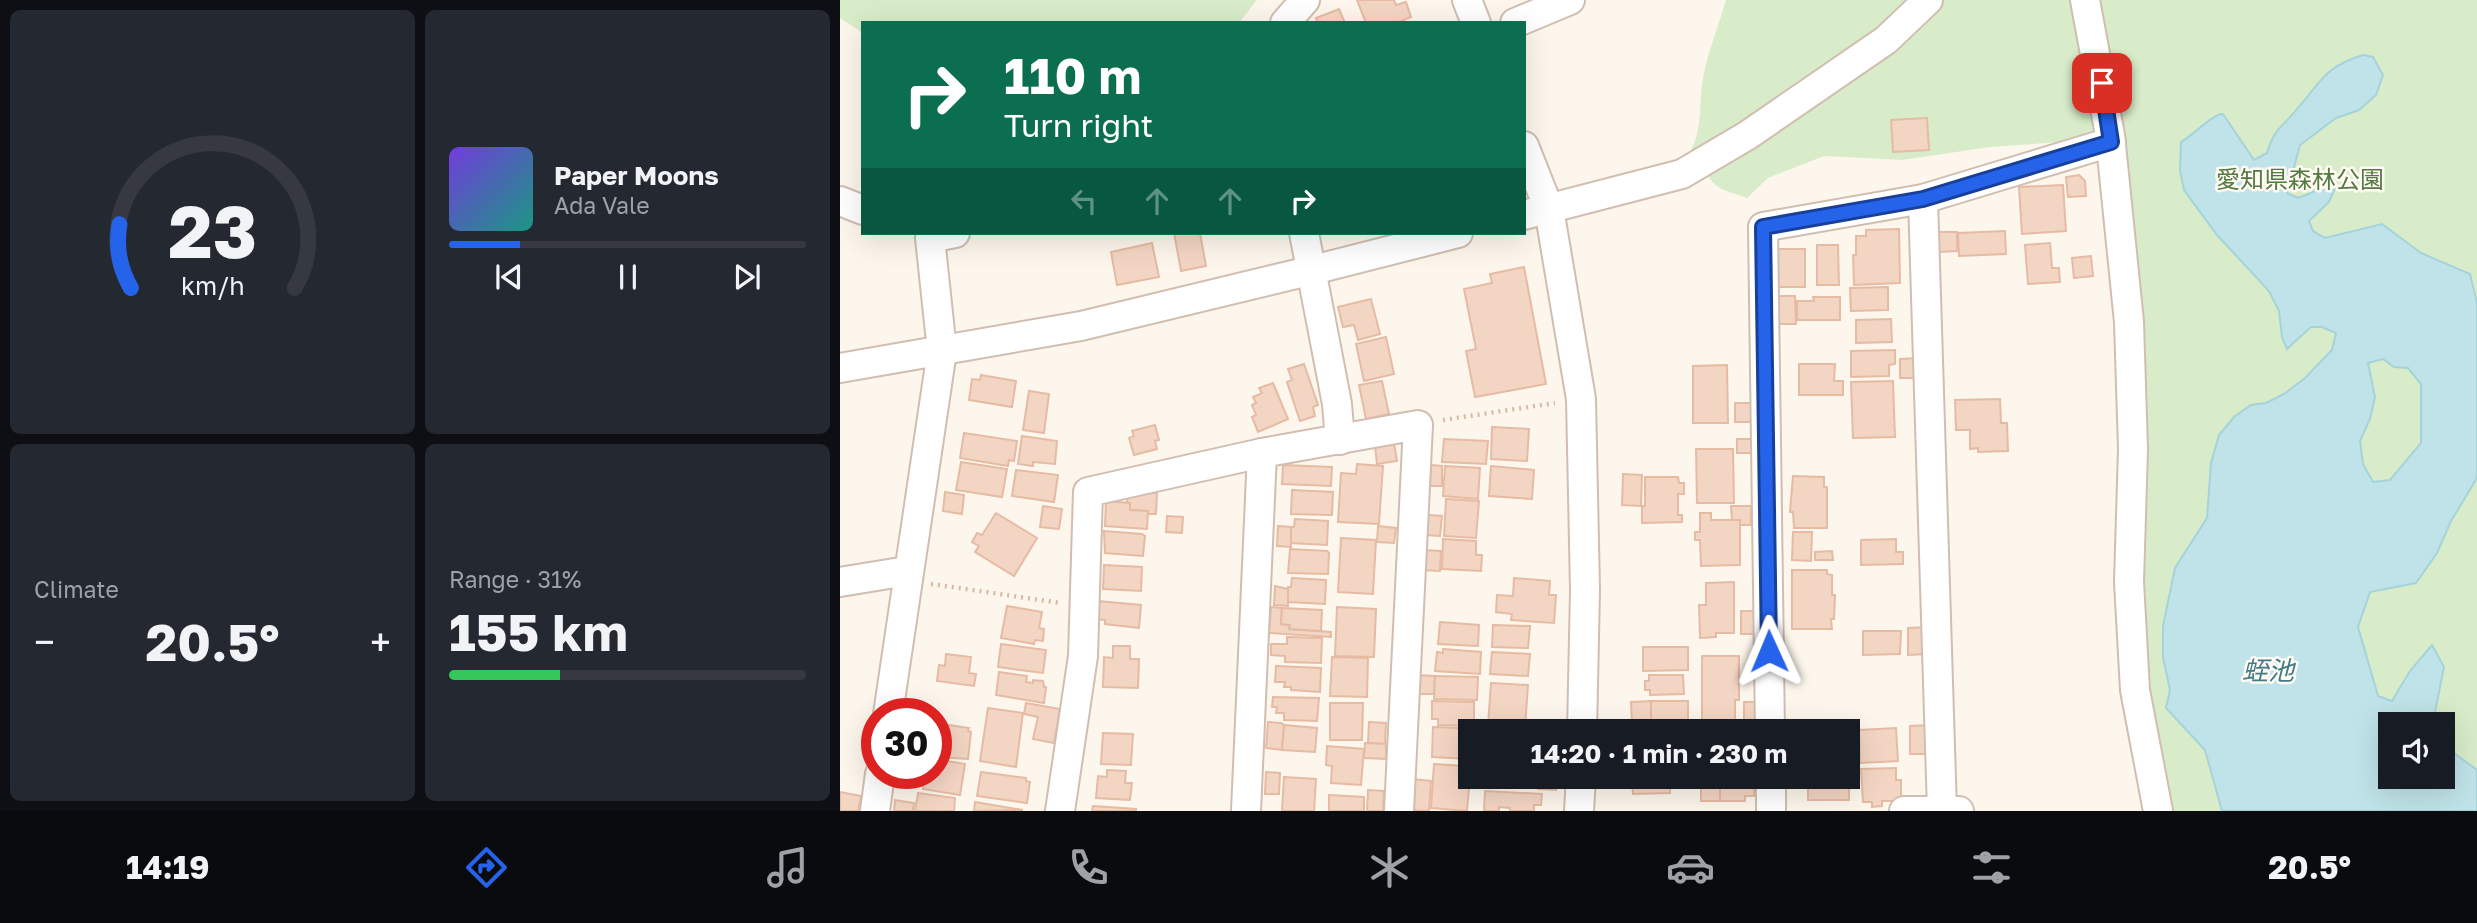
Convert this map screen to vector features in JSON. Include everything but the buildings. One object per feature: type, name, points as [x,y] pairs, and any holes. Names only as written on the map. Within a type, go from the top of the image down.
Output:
[{"type":"street","points":[[1287,21],[1305,0]]},
{"type":"street","points":[[1467,0],[1475,21]]},
{"type":"street","points":[[1520,21],[1570,0]]},
{"type":"street","points":[[1537,212],[1682,174],[1748,135],[1886,40],[1928,0]]},
{"type":"street","points":[[2085,0],[2111,142],[2129,322],[2133,449],[2129,582],[2135,690],[2158,811]]},
{"type":"street","points":[[1770,719],[1763,227],[1923,199],[2111,142]]},
{"type":"street","points":[[1526,156],[1581,399],[1585,590],[1582,719]]},
{"type":"street","points":[[1923,199],[1942,811]]},
{"type":"street","points":[[840,201],[861,209]]},
{"type":"street","points":[[890,698],[942,351],[934,235]]},
{"type":"street","points":[[1304,235],[1337,404],[1340,440]]},
{"type":"street","points":[[840,368],[1081,326],[1450,235]]},
{"type":"street","points":[[1060,811],[1083,656],[1088,492],[1262,453],[1418,425],[1399,811]]},
{"type":"street","points":[[1246,811],[1262,453]]},
{"type":"street","points":[[840,582],[907,575]]},
{"type":"street","points":[[875,811],[878,789]]},
{"type":"street","points":[[1579,811],[1580,789]]},
{"type":"street","points":[[1770,789],[1771,811]]},
{"type":"street","points":[[1904,811],[1959,811]]},
{"type":"path","points":[[1418,425],[1581,399]]},
{"type":"path","points":[[907,575],[1085,606]]},
{"type":"green space","points":[[840,0],[1257,0],[1241,21],[861,21],[861,32],[840,18]]},
{"type":"green space","name":"愛知県森林公園","points":[[1726,0],[2477,0],[2477,811],[2166,811],[2143,691],[2117,138],[1990,147],[1902,160],[1824,156],[1768,178],[1747,198],[1716,186],[1706,169],[1684,162],[1691,151],[1698,129],[1702,85]]},
{"type":"water","name":"蛭池","points":[[2363,55],[2373,57],[2383,75],[2376,95],[2359,110],[2336,118],[2300,145],[2287,193],[2298,198],[2333,184],[2335,188],[2329,202],[2309,221],[2313,231],[2325,238],[2382,224],[2421,253],[2470,274],[2477,303],[2477,478],[2451,521],[2437,553],[2416,583],[2370,592],[2358,627],[2378,696],[2392,701],[2410,671],[2432,645],[2444,667],[2435,712],[2378,712],[2378,789],[2455,789],[2455,754],[2477,770],[2477,811],[2222,811],[2205,750],[2166,708],[2170,690],[2163,658],[2163,626],[2175,568],[2207,518],[2211,463],[2219,435],[2234,417],[2251,405],[2266,403],[2284,394],[2305,378],[2332,350],[2336,333],[2322,327],[2311,327],[2287,349],[2282,337],[2279,311],[2269,291],[2217,235],[2184,190],[2180,170],[2181,142],[2214,117],[2223,114],[2254,160],[2267,153],[2276,133],[2325,76],[2340,65]],"holes":[[[2383,359],[2394,367],[2408,368],[2421,384],[2421,443],[2390,480],[2373,482],[2363,464],[2360,441],[2370,419],[2375,397],[2368,363]]]},
{"type":"route","points":[[1769,651],[1763,227],[1923,199],[2111,142],[2102,83]]}]
